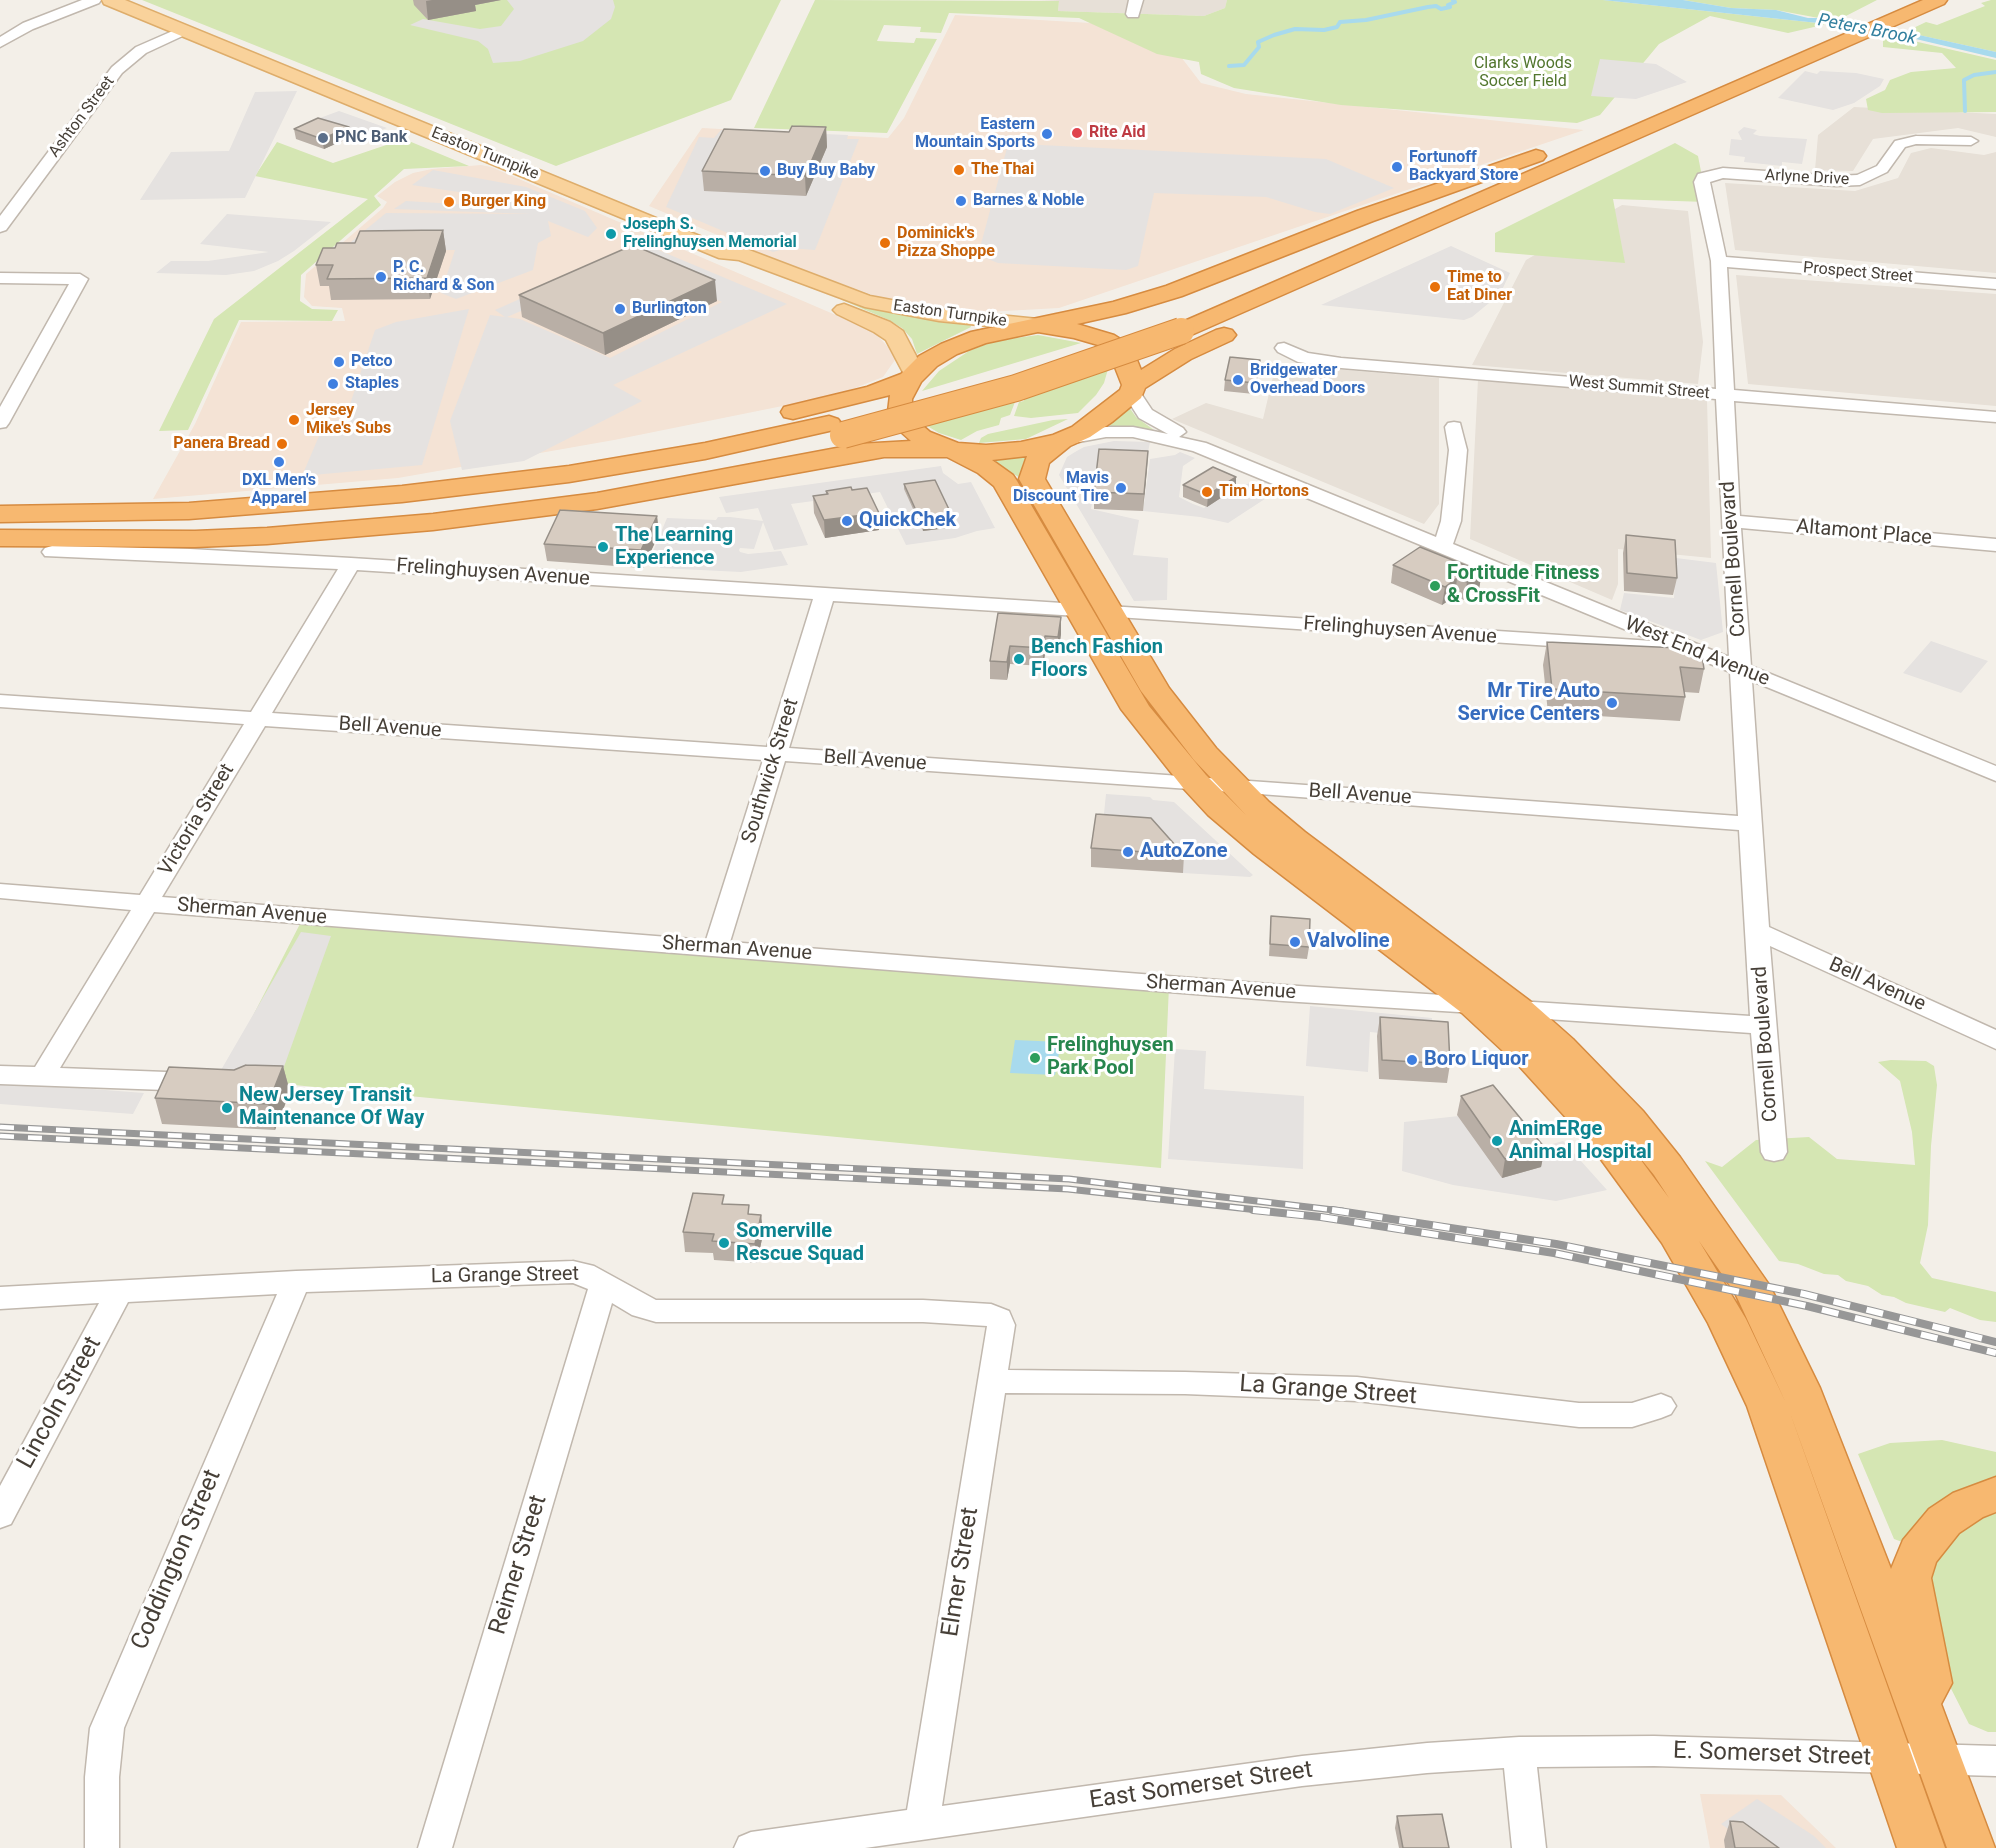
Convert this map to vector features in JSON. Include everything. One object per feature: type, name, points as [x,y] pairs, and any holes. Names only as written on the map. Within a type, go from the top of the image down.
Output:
[{"type":"highway","points":[[1896,14],[1914,0]]},
{"type":"highway","points":[[1173,327],[1606,135],[1896,14],[1938,0]]},
{"type":"highway","points":[[1896,14],[1955,0]]},
{"type":"highway","points":[[0,530],[133,528],[276,521],[459,502],[679,470],[1016,388],[1173,327],[1723,94],[1845,36]]},
{"type":"highway","points":[[1723,94],[1711,106],[1547,187],[1183,354],[1133,389],[1090,427],[1064,439],[1038,459],[1032,479],[1171,713],[1233,785],[1258,809],[1322,861],[1518,1009],[1561,1047],[1630,1120],[1702,1213],[1751,1286],[1800,1388],[1824,1446],[1971,1848]]},
{"type":"highway","points":[[89,514],[361,488],[566,458],[806,410],[874,393],[912,376],[933,358],[964,342],[990,334],[1118,308],[1174,291],[1365,216],[1584,137],[1606,135]]},
{"type":"highway","points":[[967,318],[1023,317],[1064,312],[1130,297],[1233,261],[1256,259]]},
{"type":"highway","points":[[1038,326],[1078,331],[1106,340],[1117,347],[1123,355],[1133,389]]},
{"type":"highway","points":[[912,376],[900,399],[901,418],[915,433],[987,468],[1004,481],[1136,709],[1195,782],[1265,847],[1474,1005],[1531,1058],[1602,1134],[1675,1233],[1720,1308],[1749,1365],[1782,1444],[1921,1848]]},
{"type":"highway","points":[[0,514],[189,511],[483,485],[569,474],[836,430]]},
{"type":"highway","points":[[0,538],[113,540],[215,538],[433,522],[597,501],[858,452],[884,449],[1002,452],[1064,439]]},
{"type":"highway","points":[[1917,1700],[1929,1683],[1909,1578],[1918,1553],[1944,1521],[1968,1505],[1996,1494]]},
{"type":"main road","name":"Easton Turnpike","points":[[110,0],[726,254],[742,254],[864,301],[903,309],[1038,326]]},
{"type":"main road","name":"Easton Turnpike","points":[[726,254],[726,261],[882,327],[899,341],[912,376]]},
{"type":"street","points":[[0,43],[28,27],[94,0]]},
{"type":"street","name":"Ashton Street","points":[[0,227],[5,213],[122,64],[141,50],[184,30]]},
{"type":"street","name":"Arlyne Drive","points":[[1702,182],[1706,175],[1719,173],[1836,181],[1860,180],[1882,169],[1900,144],[1916,140],[1971,141]]},
{"type":"street","name":"Cornell Boulevard","points":[[1702,182],[1719,261],[1731,520],[1763,1025],[1774,1152]]},
{"type":"street","name":"Prospect Street","points":[[1719,261],[1996,284]]},
{"type":"street","points":[[0,278],[80,279],[0,423]]},
{"type":"street","name":"West Summit Street","points":[[1284,348],[1304,358],[1341,363],[1996,417]]},
{"type":"street","name":"West End Avenue","points":[[1133,389],[1140,408],[1152,419],[1191,438],[1199,447]]},
{"type":"street","points":[[1442,547],[1451,521],[1458,450],[1454,427]]},
{"type":"street","name":"West End Avenue","points":[[1064,439],[1106,432],[1133,432],[1158,435],[1199,447],[1996,774]]},
{"type":"street","name":"Altamont Place","points":[[1731,520],[1996,545]]},
{"type":"street","name":"Frelinghuysen Avenue","points":[[52,552],[190,555],[351,564],[1078,610]]},
{"type":"street","name":"Victoria Street","points":[[42,1077],[351,564]]},
{"type":"street","name":"Southwick Street","points":[[716,948],[825,594]]},
{"type":"street","name":"Frelinghuysen Avenue","points":[[1109,612],[1692,649]]},
{"type":"street","name":"Bell Avenue","points":[[0,701],[1195,782],[1750,824]]},
{"type":"street","name":"Sherman Avenue","points":[[0,891],[316,918],[1284,993],[1474,1005]]},
{"type":"street","name":"Bell Avenue","points":[[1758,931],[1996,1040]]},
{"type":"street","points":[[1518,1009],[1763,1025]]},
{"type":"street","points":[[0,1075],[217,1083]]},
{"type":"street","name":"La Grange Street","points":[[0,1298],[296,1282],[573,1272],[584,1273],[642,1307],[656,1311],[923,1311],[991,1315],[999,1319]]},
{"type":"street","name":"Coddington Street","points":[[102,1848],[102,1777],[107,1728],[113,1709],[296,1282]]},
{"type":"street","name":"Reimer Street","points":[[435,1848],[604,1283]]},
{"type":"street","name":"Lincoln Street","points":[[0,1515],[120,1291]]},
{"type":"street","name":"Elmer Street","points":[[922,1824],[1001,1325],[999,1319]]},
{"type":"street","name":"La Grange Street","points":[[992,1381],[1185,1383],[1357,1389],[1579,1415],[1632,1415],[1661,1406]]},
{"type":"street","name":"E. Somerset Street","points":[[1654,1751],[1996,1761]]},
{"type":"street","name":"East Somerset Street","points":[[751,1848],[1302,1771],[1427,1758],[1520,1752],[1654,1751]]},
{"type":"street","points":[[1520,1752],[1530,1848]]},
{"type":"shaded area","points":[[507,0],[613,0],[615,7],[611,19],[583,41],[520,61],[493,63],[488,49],[478,41],[410,25],[423,19],[480,29],[501,26],[514,9]]},
{"type":"shaded area","points":[[1039,0],[1227,0],[1225,8],[1204,16],[1058,11],[1059,1]]},
{"type":"shaded area","points":[[955,15],[1158,27],[1201,83],[1246,94],[1584,130],[1059,308],[968,313],[896,303],[788,265],[649,206],[702,128],[888,138],[904,118]]},
{"type":"shaded area","points":[[1600,59],[1656,64],[1687,82],[1636,99],[1591,96]]},
{"type":"shaded area","points":[[1805,71],[1817,74],[1820,71],[1856,73],[1884,79],[1880,86],[1854,103],[1833,110],[1778,98]]},
{"type":"shaded area","points":[[297,91],[245,198],[140,200],[171,152],[229,151],[255,92]]},
{"type":"shaded area","points":[[1854,107],[1996,114],[1996,137],[1958,128],[1873,139],[1853,171],[1815,170],[1818,135]]},
{"type":"shaded area","points":[[339,111],[387,128],[355,140],[309,122]]},
{"type":"shaded area","points":[[1744,127],[1757,130],[1753,134],[1760,136],[1807,139],[1802,164],[1782,162],[1782,166],[1744,162],[1745,157],[1729,155],[1731,139],[1742,140],[1738,132]]},
{"type":"shaded area","points":[[721,130],[848,135],[847,139],[859,139],[815,250],[787,248],[773,252],[666,207],[699,137],[714,138]]},
{"type":"shaded area","points":[[1020,144],[1326,159],[1394,188],[1330,214],[1315,212],[1266,197],[1154,193],[1138,266],[1126,270],[998,263],[978,255],[1007,148]]},
{"type":"shaded area","points":[[1931,148],[1984,155],[1996,152],[1996,273],[1735,250],[1725,183],[1855,191],[1898,178],[1911,153]]},
{"type":"shaded area","points":[[481,165],[491,167],[859,325],[877,335],[897,357],[883,377],[837,395],[614,440],[398,478],[153,499],[195,424],[241,322],[345,321],[342,308],[312,306],[304,297],[306,274],[383,208],[387,202],[377,196],[395,182],[413,173],[432,169]]},
{"type":"shaded area","points":[[433,170],[526,187],[585,211],[597,228],[588,237],[548,221],[551,236],[538,243],[533,270],[456,299],[441,293],[455,250],[340,251],[386,213],[532,214],[394,209],[406,201],[505,207],[492,197],[412,185]]},
{"type":"shaded area","points":[[1622,205],[1688,211],[1703,342],[1698,384],[1472,365],[1526,260]]},
{"type":"shaded area","points":[[227,214],[331,222],[294,251],[254,271],[226,275],[156,273],[171,261],[208,261],[269,252],[200,244]]},
{"type":"shaded area","points":[[644,244],[787,304],[613,385],[642,401],[524,461],[462,470],[450,421],[490,315],[505,317],[495,310]],"holes":[[[634,262],[722,302],[610,358],[520,319],[507,317]]]},
{"type":"shaded area","points":[[1451,246],[1510,273],[1500,294],[1472,317],[1464,320],[1321,305]]},
{"type":"shaded area","points":[[1736,275],[1996,294],[1996,406],[1748,384]]},
{"type":"shaded area","points":[[469,309],[422,465],[302,476],[325,422],[345,419],[375,330],[396,322]]},
{"type":"shaded area","points":[[1276,364],[1439,378],[1439,504],[1424,524],[1172,419],[1206,403],[1263,419]]},
{"type":"shaded area","points":[[1478,379],[1707,399],[1711,558],[1618,549],[1618,584],[1612,600],[1470,539]]},
{"type":"shaded area","points":[[1114,441],[1150,442],[1145,467],[1098,465],[1091,509],[1139,520],[1133,555],[1168,558],[1167,600],[1134,601],[1059,475],[1067,457],[1075,452],[1084,447]]},
{"type":"shaded area","points":[[1180,452],[1195,458],[1183,466],[1179,497],[1193,504],[1204,508],[1236,488],[1253,482],[1264,487],[1259,492],[1274,493],[1228,523],[1200,517],[1143,511],[1150,459]]},
{"type":"shaded area","points":[[941,466],[943,473],[958,484],[971,482],[995,528],[955,538],[906,545],[880,492],[791,504],[808,545],[774,550],[763,522],[754,549],[740,548],[739,550],[748,554],[781,551],[788,565],[741,572],[660,568],[663,557],[651,556],[667,518],[716,520],[718,517],[730,517],[763,521],[758,508],[726,513],[719,497]]},
{"type":"shaded area","points":[[1676,558],[1716,563],[1723,632],[1701,640],[1620,610],[1624,593],[1674,598]]},
{"type":"shaded area","points":[[1931,641],[1988,661],[1961,693],[1903,673]]},
{"type":"shaded area","points":[[1106,794],[1150,797],[1153,800],[1174,802],[1253,875],[1250,877],[1183,873],[1150,837],[1102,833]]},
{"type":"shaded area","points":[[301,932],[331,936],[281,1075],[221,1070]]},
{"type":"shaded area","points":[[1310,1006],[1432,1018],[1432,1026],[1440,1039],[1370,1032],[1368,1072],[1306,1066]]},
{"type":"shaded area","points":[[1175,1049],[1206,1051],[1204,1089],[1304,1096],[1303,1169],[1168,1159]]},
{"type":"shaded area","points":[[0,1082],[144,1093],[133,1114],[0,1104]]},
{"type":"shaded area","points":[[1468,1115],[1524,1152],[1563,1141],[1607,1190],[1556,1201],[1453,1185],[1402,1171],[1404,1122]]},
{"type":"shaded area","points":[[1700,1794],[1781,1795],[1836,1848],[1710,1848]]},
{"type":"shaded area","points":[[1757,1799],[1814,1836],[1826,1848],[1756,1848],[1721,1824]]},
{"type":"green space","points":[[142,0],[781,0],[731,100],[556,166]]},
{"type":"green space","name":"Clarks Woods Soccer Field","points":[[815,0],[1059,1],[1058,11],[1204,16],[1225,8],[1227,0],[1603,0],[1827,24],[1788,33],[1710,16],[1659,44],[1600,115],[1577,123],[1341,105],[1234,88],[1201,74],[1199,62],[1157,54],[1079,18],[949,13],[941,33],[920,32],[921,27],[884,25],[877,41],[914,43],[916,38],[937,39],[887,133],[754,128]]},
{"type":"green space","points":[[1683,0],[1877,0],[1842,18],[1824,19],[1776,10],[1731,8]]},
{"type":"green space","points":[[1996,0],[1996,52],[1905,32],[1926,22],[1937,25],[1985,6],[1981,3]]},
{"type":"green space","points":[[1892,36],[1996,60],[1996,112],[1882,113],[1868,110],[1866,99],[1885,90],[1890,80],[1911,72],[1956,68],[1942,53],[1883,47],[1883,39]]},
{"type":"green space","points":[[404,139],[469,166],[404,169],[374,196],[381,205],[301,275],[300,301],[312,309],[338,310],[332,321],[239,320],[188,430],[159,431],[214,319],[368,199],[255,176],[277,142],[333,163]]},
{"type":"green space","points":[[1675,143],[1698,156],[1707,202],[1613,199],[1625,263],[1495,252],[1495,233]]},
{"type":"green space","points":[[842,300],[906,314],[970,324],[971,327],[917,354],[912,339],[902,328]]},
{"type":"green space","points":[[1038,335],[1081,343],[922,391],[939,371],[969,351],[994,341]]},
{"type":"green space","points":[[1108,369],[1104,383],[1096,395],[1078,413],[1031,418],[1014,416],[1019,402],[1024,401],[1023,398]]},
{"type":"green space","points":[[1015,402],[1010,415],[1001,418],[999,425],[977,431],[961,440],[939,433],[924,424]]},
{"type":"green space","points":[[1129,407],[1136,417],[1154,430],[1110,426],[1109,424]]},
{"type":"green space","points":[[1068,419],[1026,439],[979,443],[981,438],[988,434]]},
{"type":"green space","points":[[1029,455],[1023,463],[1020,478],[994,461],[995,458]]},
{"type":"green space","points":[[302,920],[1169,986],[1161,1168],[221,1078]]},
{"type":"green space","points":[[1926,1061],[1934,1066],[1937,1085],[1931,1146],[1928,1225],[1920,1263],[1932,1278],[1996,1292],[1996,1322],[1980,1320],[1950,1308],[1945,1312],[1906,1303],[1894,1297],[1882,1295],[1868,1286],[1846,1281],[1838,1275],[1824,1274],[1798,1264],[1779,1261],[1705,1161],[1722,1167],[1756,1140],[1809,1137],[1837,1159],[1915,1165],[1912,1132],[1900,1081],[1878,1062]]},
{"type":"green space","points":[[1942,1440],[1996,1452],[1996,1485],[1905,1543],[1894,1539],[1858,1454],[1890,1443]]},
{"type":"green space","points":[[1996,1511],[1996,1732],[1988,1732],[1969,1724],[1939,1665],[1928,1567],[1957,1531]]},
{"type":"water","name":"Peters Brook","points":[[1603,0],[1683,0],[1731,8],[1776,10],[1808,18],[1842,18],[1996,52],[1996,58],[1899,35],[1827,24]]},
{"type":"water","name":"Frelinghuysen Park Pool","points":[[1015,1040],[1061,1042],[1055,1075],[1010,1073]]},
{"type":"building","points":[[318,118],[349,127],[322,139],[294,129]]},
{"type":"building","points":[[792,126],[826,127],[805,176],[702,171],[724,129],[789,132]]},
{"type":"building","points":[[443,230],[427,278],[327,279],[333,265],[316,265],[323,248],[335,248],[337,243],[355,243],[360,231]]},
{"type":"building","points":[[633,245],[715,280],[603,333],[519,295]]},
{"type":"building","points":[[1230,357],[1260,360],[1255,383],[1225,380]]},
{"type":"building","points":[[1099,449],[1148,451],[1144,494],[1094,492]]},
{"type":"building","points":[[1213,467],[1236,477],[1208,495],[1183,485]]},
{"type":"building","name":"QuickChek","points":[[935,480],[955,522],[923,526],[904,484]]},
{"type":"building","points":[[851,487],[852,490],[867,488],[879,513],[824,520],[813,496],[828,494],[826,491]]},
{"type":"building","points":[[560,510],[657,516],[641,550],[544,544]]},
{"type":"building","points":[[1626,535],[1675,540],[1677,578],[1627,573]]},
{"type":"building","points":[[1420,547],[1482,572],[1467,582],[1457,578],[1445,587],[1393,565]]},
{"type":"building","points":[[998,613],[1061,617],[1058,637],[1045,636],[1043,648],[1010,646],[1007,662],[990,661]]},
{"type":"building","points":[[1547,642],[1701,649],[1704,669],[1680,667],[1685,697],[1552,689]]},
{"type":"building","points":[[1096,814],[1151,818],[1184,855],[1091,848]]},
{"type":"building","points":[[1271,916],[1310,919],[1309,947],[1270,944]]},
{"type":"building","points":[[1380,1017],[1448,1022],[1450,1064],[1382,1060]]},
{"type":"building","points":[[246,1065],[283,1066],[268,1104],[155,1098],[169,1067],[234,1070]]},
{"type":"building","points":[[1493,1085],[1545,1148],[1505,1159],[1461,1096]]},
{"type":"building","points":[[693,1193],[724,1195],[722,1204],[749,1205],[748,1214],[761,1215],[755,1244],[712,1241],[714,1234],[683,1232]]},
{"type":"building","points":[[1442,1814],[1449,1848],[1403,1848],[1397,1816]]},
{"type":"building","points":[[1730,1821],[1743,1822],[1779,1848],[1735,1848]]},
{"type":"waterway","points":[[1229,66],[1244,65],[1259,47],[1258,42],[1274,35],[1295,29],[1324,30],[1337,27],[1340,22],[1366,20],[1428,7],[1436,6],[1441,9],[1450,7],[1448,5],[1455,2],[1453,0]]},
{"type":"waterway","points":[[1965,111],[1964,80],[1974,75],[1996,72]]},
{"type":"railway","points":[[0,1127],[1069,1179],[1342,1211]]},
{"type":"railway","points":[[0,1136],[1068,1189],[1267,1211]]},
{"type":"railway","points":[[1253,1210],[1321,1217],[1554,1253],[1807,1306],[1996,1353]]},
{"type":"railway","points":[[1332,1210],[1556,1244],[1804,1294],[1996,1342]]},
{"type":"place","name":"Rite Aid","points":[[1077,133]]},
{"type":"place","name":"Eastern Mountain Sports","points":[[1047,134]]},
{"type":"place","name":"PNC Bank","points":[[323,138]]},
{"type":"place","name":"Fortunoff Backyard Store","points":[[1397,167]]},
{"type":"place","name":"The Thai","points":[[959,170]]},
{"type":"place","name":"Buy Buy Baby","points":[[765,171]]},
{"type":"place","name":"Barnes & Noble","points":[[961,201]]},
{"type":"place","name":"Burger King","points":[[449,202]]},
{"type":"place","name":"Joseph S. Frelinghuysen Memorial","points":[[611,234]]},
{"type":"place","name":"Dominick's Pizza Shoppe","points":[[885,243]]},
{"type":"place","name":"P. C. Richard & Son","points":[[381,277]]},
{"type":"place","name":"Time to Eat Diner","points":[[1435,287]]},
{"type":"place","name":"Burlington","points":[[620,309]]},
{"type":"place","name":"Petco","points":[[339,362]]},
{"type":"place","name":"Bridgewater Overhead Doors","points":[[1238,380]]},
{"type":"place","name":"Staples","points":[[333,384]]},
{"type":"place","name":"Jersey Mike's Subs","points":[[294,420]]},
{"type":"place","name":"Panera Bread","points":[[282,444]]},
{"type":"place","name":"DXL Men's Apparel","points":[[279,462]]},
{"type":"place","name":"Mavis Discount Tire","points":[[1121,488]]},
{"type":"place","name":"Tim Hortons","points":[[1207,492]]},
{"type":"place","name":"QuickChek","points":[[847,521]]},
{"type":"place","name":"The Learning Experience","points":[[603,547]]},
{"type":"place","name":"Fortitude Fitness & CrossFit","points":[[1435,586]]},
{"type":"place","name":"Bench Fashion Floors","points":[[1019,659]]},
{"type":"place","name":"Mr Tire Auto Service Centers","points":[[1612,703]]},
{"type":"place","name":"AutoZone","points":[[1128,852]]},
{"type":"place","name":"Valvoline","points":[[1295,942]]},
{"type":"place","name":"Frelinghuysen Park Pool","points":[[1035,1058]]},
{"type":"place","name":"Boro Liquor","points":[[1412,1060]]},
{"type":"place","name":"New Jersey Transit Maintenance Of Way","points":[[227,1108]]},
{"type":"place","name":"AnimERge Animal Hospital","points":[[1497,1141]]},
{"type":"place","name":"Somerville Rescue Squad","points":[[724,1243]]}]
